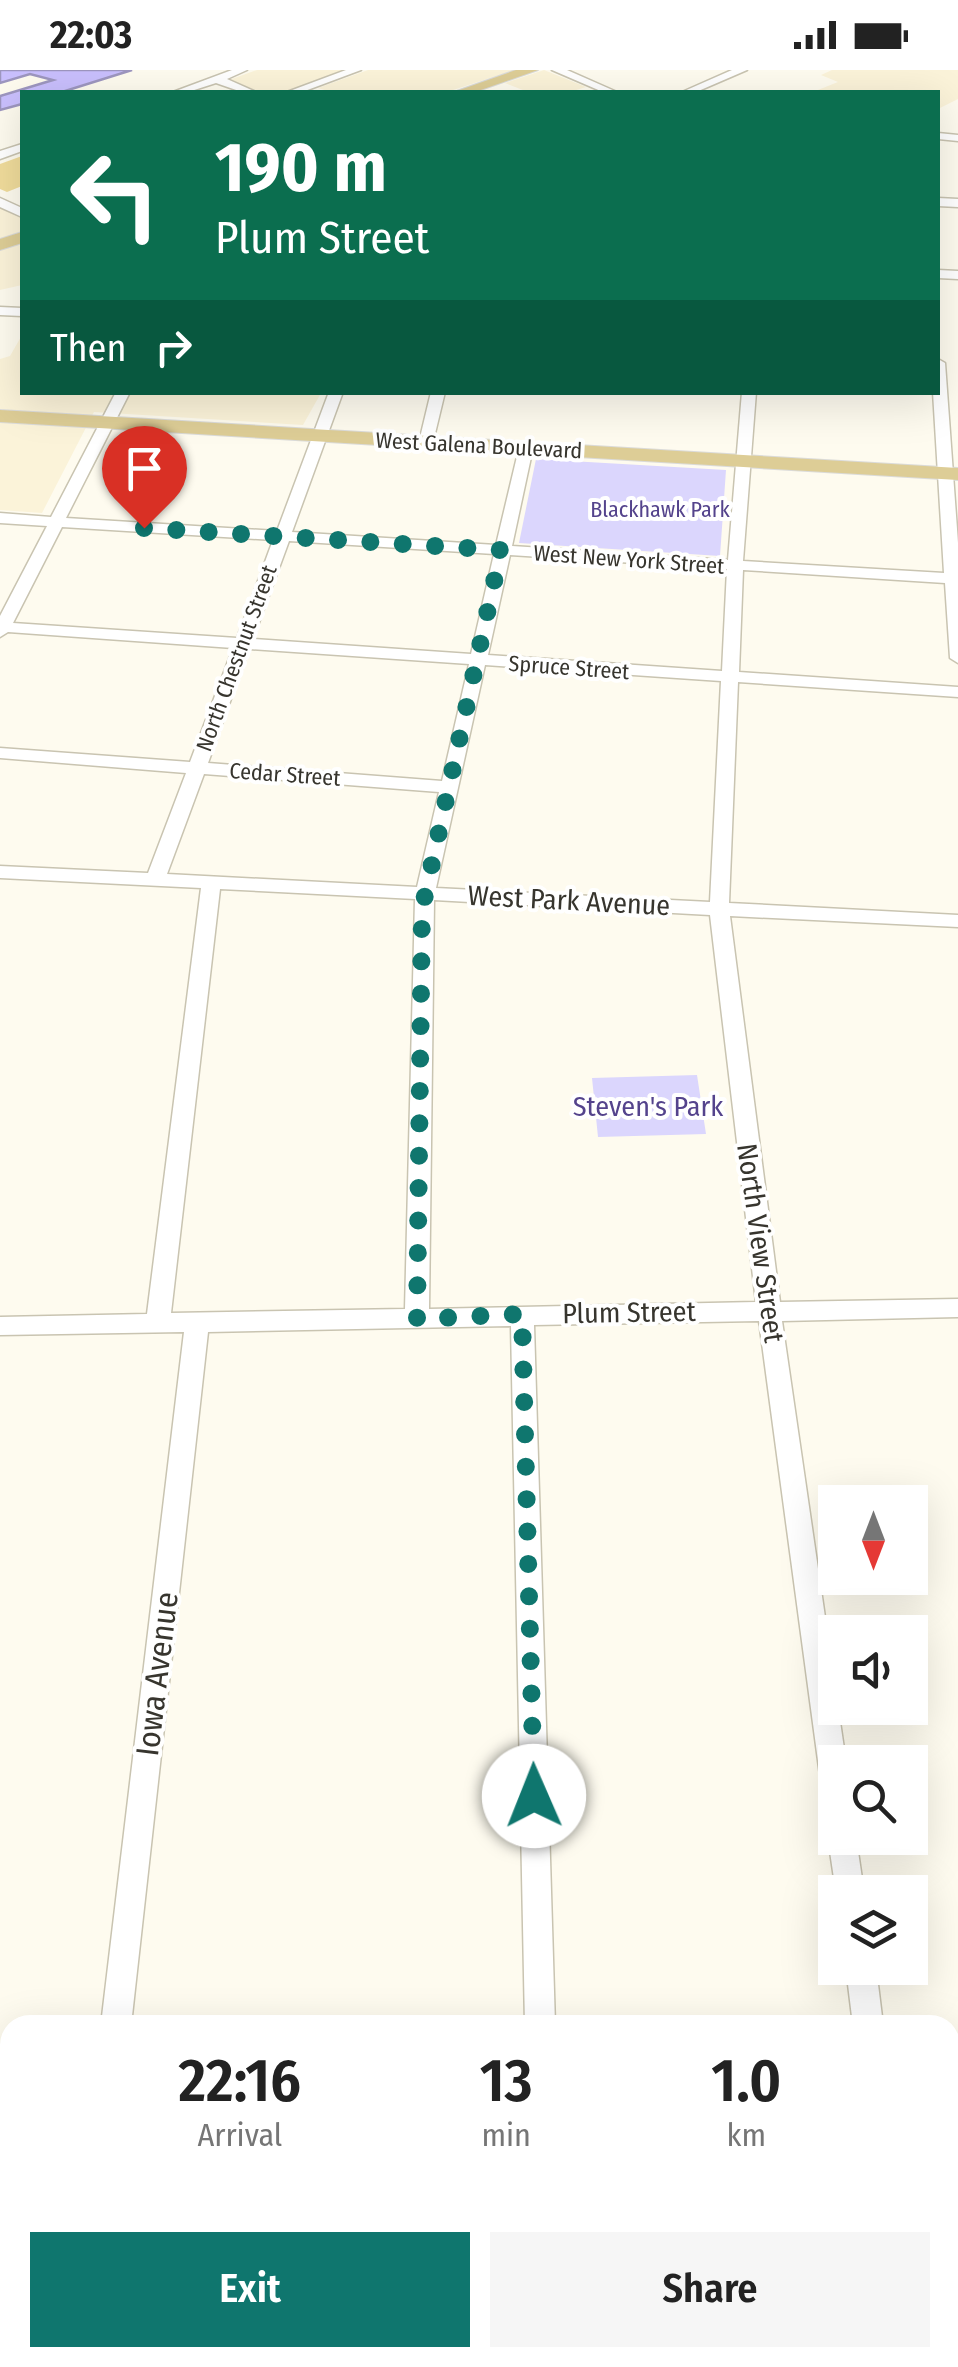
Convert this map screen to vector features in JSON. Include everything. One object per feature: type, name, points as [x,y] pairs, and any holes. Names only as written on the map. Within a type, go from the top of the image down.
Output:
[{"type":"main road","points":[[467,90],[532,70]]},
{"type":"main road","name":"West Galena Boulevard","points":[[0,416],[951,473]]},
{"type":"street","points":[[185,90],[242,70]]},
{"type":"street","points":[[299,90],[356,70]]},
{"type":"street","points":[[558,70],[607,90]]},
{"type":"street","points":[[693,90],[742,70]]},
{"type":"street","points":[[218,79],[246,90]]},
{"type":"street","points":[[940,380],[951,473],[958,658]]},
{"type":"street","points":[[1,629],[121,395]]},
{"type":"street","name":"North Chestnut Street","points":[[154,881],[335,395]]},
{"type":"street","points":[[426,442],[437,395]]},
{"type":"street","name":"North View Street","points":[[748,395],[741,460],[719,906],[769,1310],[830,1745]]},
{"type":"street","points":[[417,1319],[422,909],[526,448]]},
{"type":"street","name":"West New York Street","points":[[0,518],[955,579]]},
{"type":"street","name":"Spruce Street","points":[[1,629],[958,692]]},
{"type":"street","name":"Cedar Street","points":[[0,753],[450,787]]},
{"type":"street","name":"West Park Avenue","points":[[0,872],[958,921]]},
{"type":"street","points":[[158,1322],[211,884]]},
{"type":"street","name":"Plum Street","points":[[0,1326],[958,1308]]},
{"type":"street","points":[[522,1314],[540,2015]]},
{"type":"street","name":"Iowa Avenue","points":[[117,2015],[197,1322]]},
{"type":"street","points":[[862,1985],[867,2015]]},
{"type":"shaded area","points":[[0,70],[132,70],[68,90],[20,90],[20,105],[0,110],[0,96],[53,80],[30,74],[0,83]]},
{"type":"shaded area","points":[[257,70],[346,70],[291,90],[256,90],[229,80]]},
{"type":"shaded area","points":[[368,70],[515,70],[453,90],[318,88]]},
{"type":"shaded area","points":[[544,70],[586,87],[523,90],[505,83]]},
{"type":"shaded area","points":[[832,70],[958,70],[958,99],[940,108],[940,90],[818,90],[838,82],[821,75]]},
{"type":"shaded area","points":[[0,202],[20,212],[20,285],[0,290]]},
{"type":"shaded area","points":[[20,338],[20,395],[320,395],[303,425],[94,412],[42,513],[0,510],[0,359],[10,356]]},
{"type":"green space","name":"Blackhawk Park","points":[[536,459],[726,470],[720,556],[519,543]]},
{"type":"green space","name":"Steven's Park","points":[[697,1075],[706,1134],[598,1137],[592,1078]]},
{"type":"building","points":[[20,157],[20,187],[7,192],[0,189],[0,164]]},
{"type":"route","points":[[144,528],[501,550],[422,909],[417,1319],[522,1314],[534,1796]]}]
